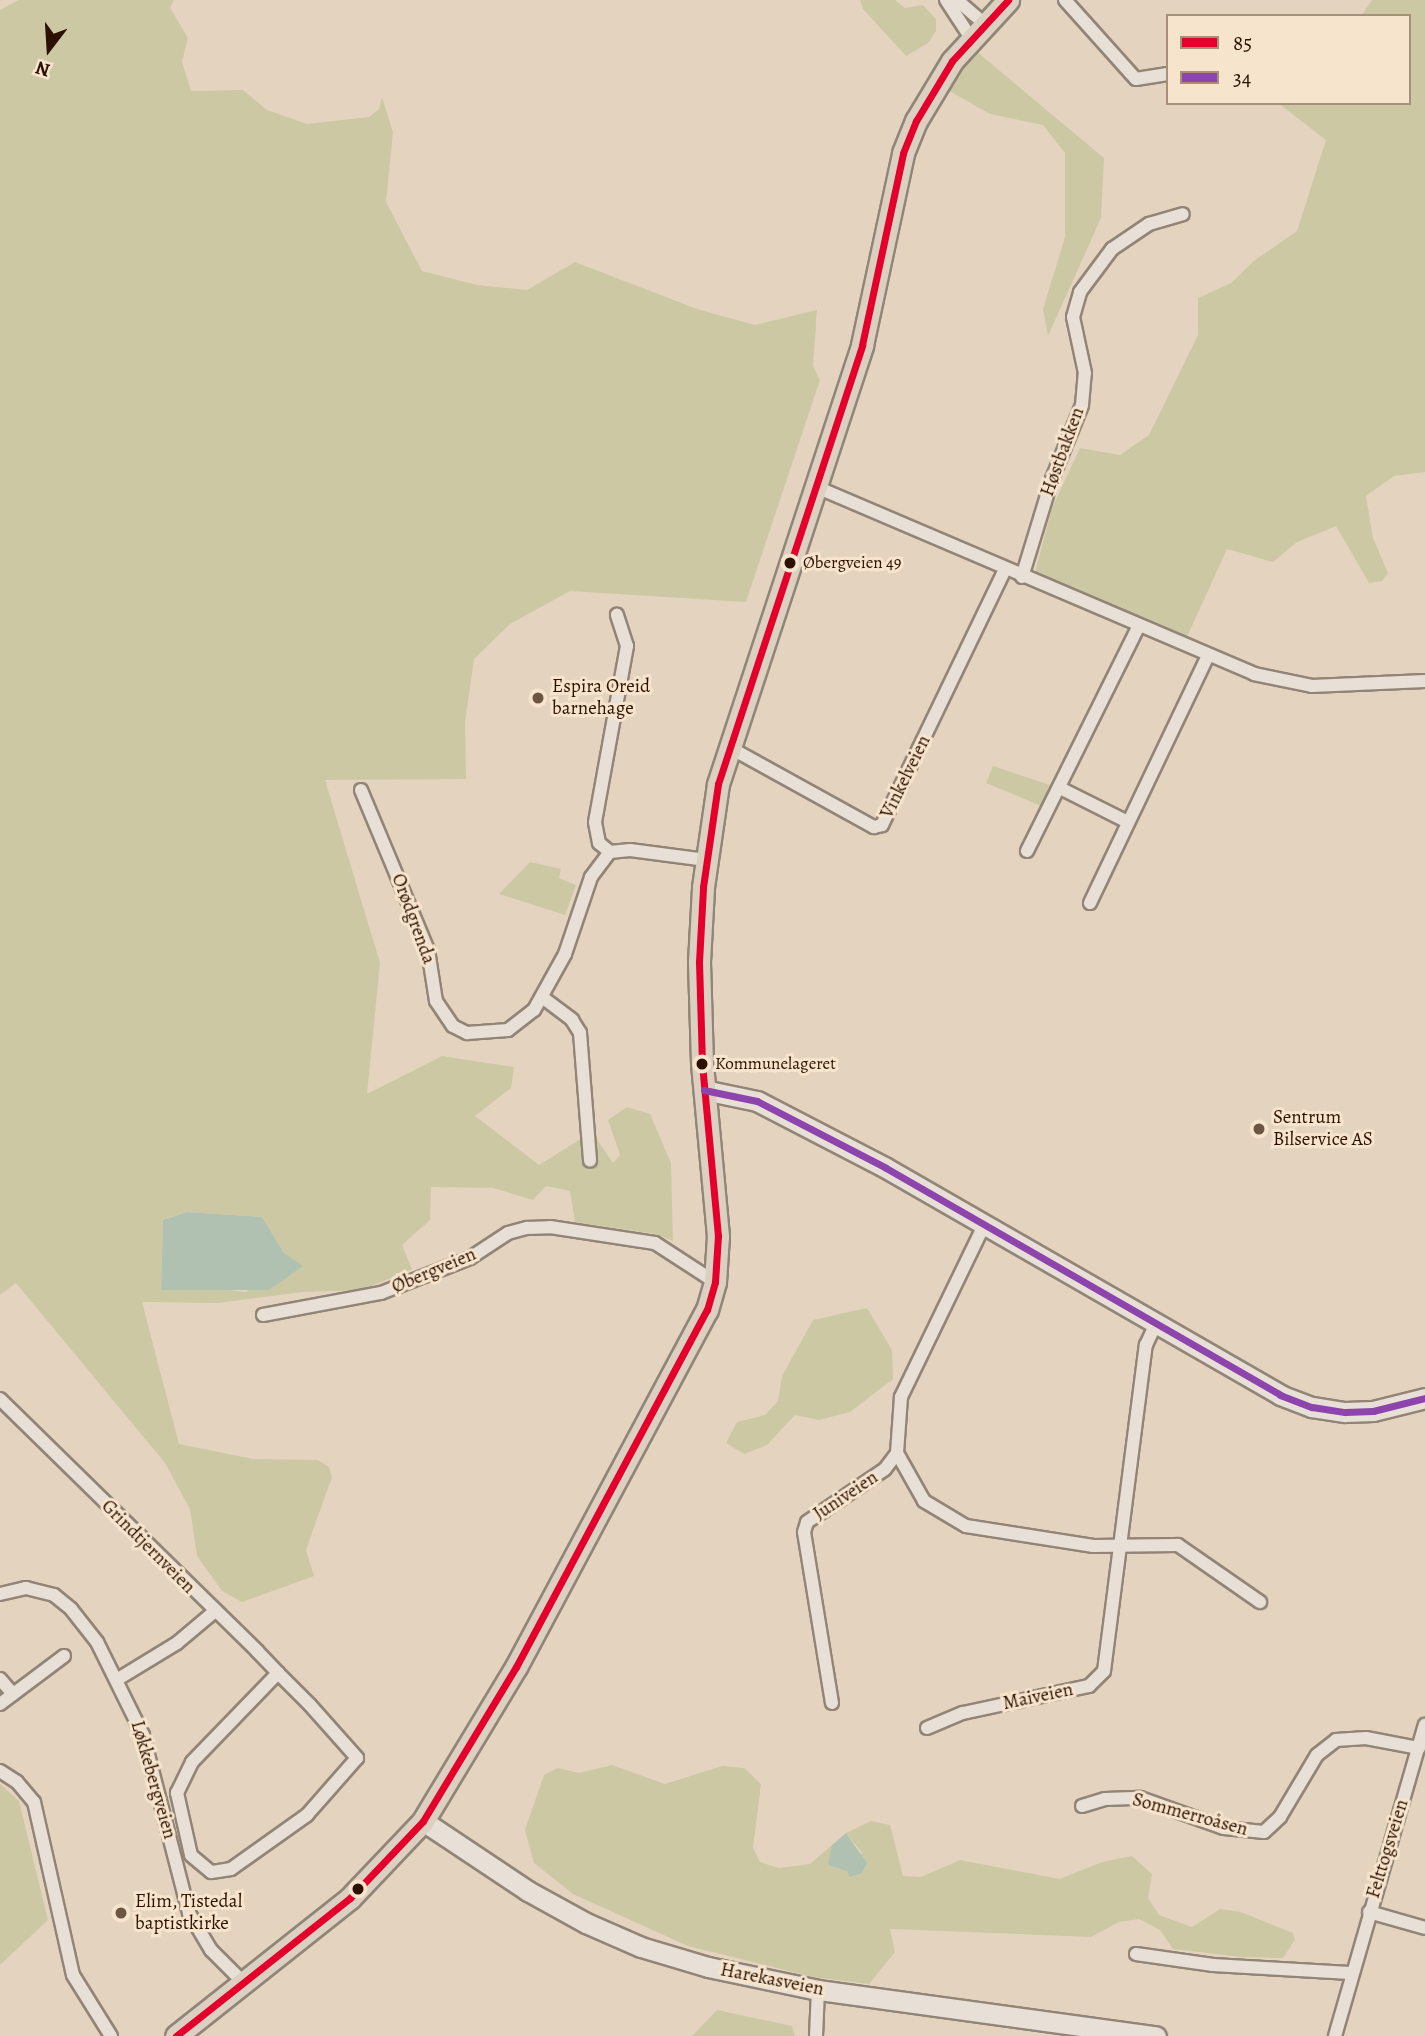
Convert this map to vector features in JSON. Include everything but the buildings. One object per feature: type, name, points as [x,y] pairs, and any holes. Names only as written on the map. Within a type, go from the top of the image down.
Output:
[{"type":"main road","points":[[176,2036],[350,1898],[423,1821],[516,1668],[692,1342],[715,1282],[719,1236],[704,1090],[699,961],[706,860],[727,746],[870,317],[903,153],[932,92],[978,31],[1008,0]]},
{"type":"street","points":[[946,0],[978,31]]},
{"type":"street","points":[[957,0],[978,31]]},
{"type":"street","points":[[1065,0],[1136,79],[1166,74]]},
{"type":"street","name":"Høstbakken","points":[[1023,577],[1052,479],[1082,405],[1085,373],[1073,317],[1080,292],[1112,249],[1149,224],[1183,214]]},
{"type":"street","points":[[814,486],[1138,627],[1254,674],[1312,686],[1425,681]]},
{"type":"street","name":"Vinkelveien","points":[[727,746],[874,827],[883,825],[1005,569]]},
{"type":"street","points":[[617,615],[627,646],[595,822],[599,843],[610,852],[630,850],[706,860]]},
{"type":"street","points":[[1027,851],[1138,627]]},
{"type":"street","points":[[1090,903],[1208,656]]},
{"type":"street","points":[[1060,788],[1128,822]]},
{"type":"street","name":"Orødgrenda","points":[[362,790],[428,950],[436,1001],[443,1015],[467,1033],[495,1033],[523,1021],[542,997],[565,954],[591,877],[610,852]]},
{"type":"street","points":[[542,997],[572,1020],[580,1033],[590,1161]]},
{"type":"street","points":[[704,1090],[757,1101],[984,1225],[1280,1395],[1312,1407],[1373,1412],[1425,1398]]},
{"type":"street","points":[[984,1225],[901,1397],[897,1453],[924,1500],[966,1527],[1121,1547],[1178,1545],[1260,1602]]},
{"type":"street","name":"Øbergveien","points":[[262,1315],[382,1293],[470,1258],[508,1233],[527,1228],[550,1227],[655,1243],[715,1282]]},
{"type":"street","name":"Maiveien","points":[[927,1728],[963,1713],[1079,1689],[1097,1680],[1107,1651],[1146,1345],[1156,1324]]},
{"type":"street","name":"Grindtjernveien","points":[[0,1399],[278,1673],[357,1758],[307,1815],[231,1869],[211,1872],[191,1855],[177,1793],[192,1762],[278,1673]]},
{"type":"street","name":"Juniveien","points":[[832,1703],[804,1532],[814,1516],[885,1469],[897,1453]]},
{"type":"street","name":"Løkkebergveien","points":[[0,1594],[26,1588],[62,1600],[82,1621],[118,1679],[146,1745],[189,1913],[206,1943],[244,1983]]},
{"type":"street","points":[[118,1679],[177,1643],[214,1612]]},
{"type":"street","points":[[0,1704],[64,1656]]},
{"type":"street","points":[[0,1679],[13,1695]]},
{"type":"street","name":"Felttogsveien","points":[[1335,2036],[1350,1973],[1425,1725]]},
{"type":"street","name":"Sommerroåsen","points":[[1082,1806],[1105,1798],[1140,1798],[1224,1828],[1264,1832],[1280,1817],[1317,1755],[1336,1740],[1366,1738],[1419,1748]]},
{"type":"street","points":[[0,1771],[17,1782],[34,1802],[73,1975],[111,2036]]},
{"type":"street","name":"Harekasveien","points":[[423,1821],[528,1891],[641,1947],[708,1968],[818,1990],[1156,2036]]},
{"type":"street","points":[[1369,1912],[1425,1928]]},
{"type":"street","points":[[1136,1954],[1213,1965],[1350,1973]]},
{"type":"street","points":[[816,2036],[818,1990]]},
{"type":"shaded area","points":[[19,0],[174,0],[170,8],[188,38],[182,62],[191,91],[243,90],[267,110],[307,124],[369,117],[379,109],[382,97],[393,132],[386,202],[422,271],[477,285],[527,290],[575,262],[697,309],[755,325],[817,310],[813,366],[820,380],[746,602],[570,591],[510,624],[474,659],[465,723],[466,779],[325,780],[380,963],[367,1094],[442,1056],[514,1067],[511,1088],[475,1116],[539,1165],[592,1132],[613,1163],[620,1155],[608,1120],[627,1107],[650,1114],[671,1163],[673,1241],[656,1234],[575,1222],[570,1191],[546,1186],[533,1200],[493,1188],[431,1187],[430,1220],[402,1245],[412,1269],[362,1290],[303,1292],[217,1303],[142,1302],[179,1444],[253,1459],[318,1460],[329,1467],[332,1477],[306,1550],[314,1576],[242,1602],[222,1591],[197,1556],[190,1509],[165,1463],[16,1283],[0,1295],[0,10]],"holes":[[[187,1212],[262,1217],[284,1253],[246,1292],[206,1287],[161,1290],[163,1220]]]},
{"type":"shaded area","points":[[860,0],[895,0],[905,8],[923,5],[936,19],[936,31],[928,43],[906,56],[863,9]]},
{"type":"shaded area","points":[[1372,0],[1425,0],[1425,472],[1394,476],[1366,496],[1373,538],[1388,573],[1382,581],[1369,583],[1336,526],[1297,542],[1273,562],[1227,549],[1186,639],[1035,573],[1052,508],[1080,448],[1120,455],[1149,435],[1198,335],[1198,298],[1231,283],[1255,260],[1297,231],[1326,140],[1281,105],[1411,105],[1411,14],[1362,14]]},
{"type":"shaded area","points":[[976,51],[1104,158],[1101,218],[1048,336],[1043,309],[1065,237],[1065,153],[1043,125],[990,114],[946,89]]},
{"type":"shaded area","points":[[993,766],[1056,787],[1046,808],[986,783]]},
{"type":"shaded area","points":[[530,862],[561,869],[559,878],[576,885],[565,915],[499,894]]},
{"type":"shaded area","points":[[187,1212],[262,1217],[284,1253],[303,1266],[269,1290],[161,1290],[163,1220]]},
{"type":"shaded area","points":[[867,1308],[892,1350],[893,1379],[850,1412],[819,1420],[795,1415],[767,1445],[744,1454],[726,1443],[737,1422],[765,1415],[778,1401],[782,1376],[813,1320]]},
{"type":"shaded area","points":[[612,1765],[665,1784],[722,1766],[744,1768],[761,1784],[753,1848],[760,1862],[779,1868],[810,1864],[832,1845],[863,1854],[846,1833],[871,1821],[890,1825],[903,1876],[921,1877],[960,1860],[1060,1879],[1102,1862],[1132,1856],[1152,1874],[1148,1898],[1159,1915],[1192,1927],[1220,1909],[1241,1912],[1293,1933],[1295,1940],[1283,1958],[1241,1957],[1173,1949],[1160,1930],[1139,1919],[1119,1922],[1091,1937],[890,1929],[895,1952],[869,1984],[813,1977],[688,1946],[573,1894],[534,1863],[525,1830],[544,1775],[558,1768],[579,1773]]},
{"type":"shaded area","points":[[0,1784],[19,1801],[48,1920],[0,1965]]},
{"type":"shaded area","points":[[846,1833],[867,1863],[862,1873],[850,1877],[847,1871],[828,1865],[832,1845]]},
{"type":"shaded area","points":[[717,2010],[792,2026],[795,2036],[692,2036]]},
{"type":"transit line","name":"85","points":[[176,2036],[350,1898],[423,1821],[516,1667],[707,1310],[715,1282],[718,1236],[702,1063],[699,962],[703,887],[718,784],[862,345],[903,153],[916,121],[952,61],[1008,0]]},
{"type":"transit line","name":"34","points":[[704,1090],[757,1101],[886,1168],[1280,1395],[1312,1407],[1345,1412],[1373,1411],[1425,1398]]},
{"type":"place","name":"Øbergveien 49","points":[[790,563]]},
{"type":"place","name":"Espira Oreid barnehage","points":[[538,698]]},
{"type":"place","name":"Kommunelageret","points":[[702,1064]]},
{"type":"place","name":"Sentrum Bilservice AS","points":[[1259,1129]]},
{"type":"place","name":"Elim, Tistedal baptistkirke","points":[[121,1913]]}]
